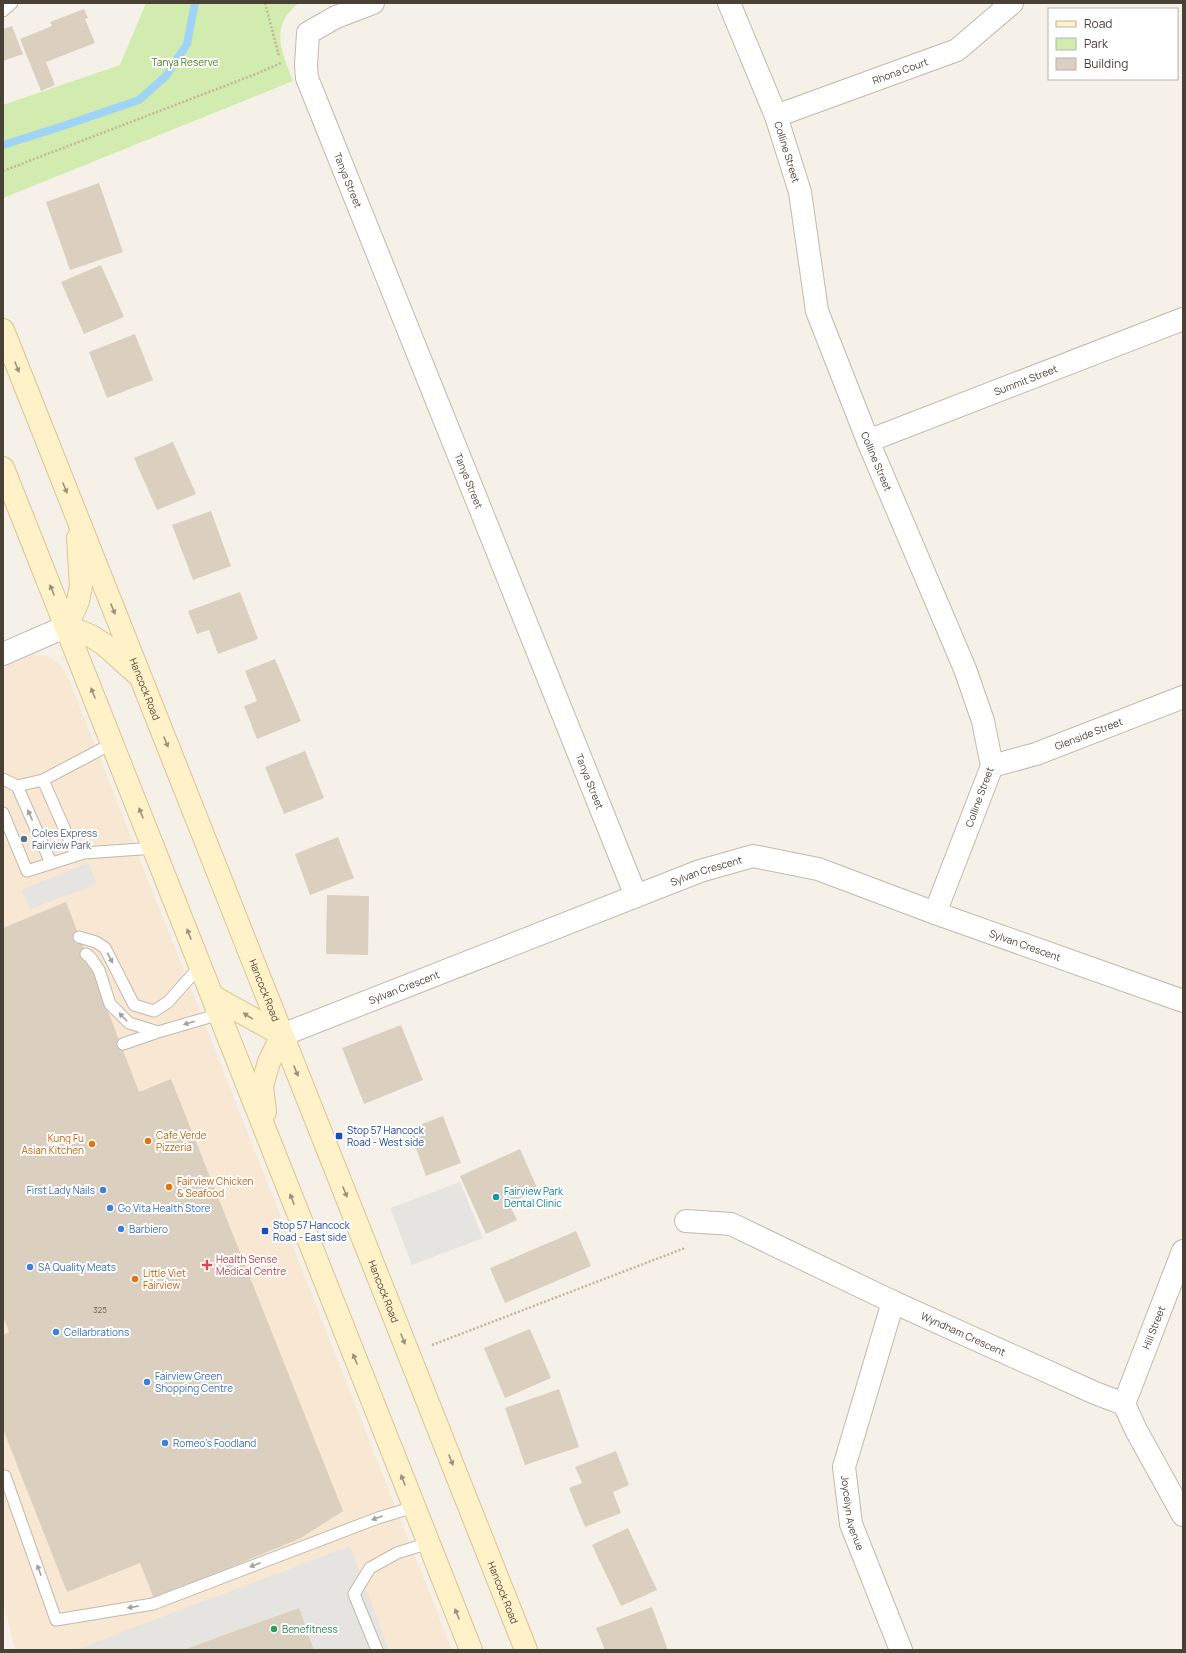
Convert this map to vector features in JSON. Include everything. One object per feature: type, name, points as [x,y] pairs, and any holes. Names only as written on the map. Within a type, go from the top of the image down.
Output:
[{"type":"main road","name":"Hancock Road","points":[[3,330],[526,1650]]},
{"type":"main road","points":[[3,468],[155,848],[471,1650]]},
{"type":"main road","points":[[66,626],[78,601],[81,586],[75,514]]},
{"type":"main road","points":[[66,626],[91,636],[105,645],[140,676]]},
{"type":"main road","points":[[217,1005],[282,1035],[269,1062],[262,1086],[269,1138]]},
{"type":"street","name":"Tanya Street","points":[[373,3],[336,17],[308,33],[306,65],[307,78],[636,896]]},
{"type":"street","name":"Colline Street","points":[[729,3],[776,116],[800,192],[817,311],[868,441],[965,669],[983,721],[992,766],[936,913]]},
{"type":"street","name":"Rhona Court","points":[[776,116],[957,50],[1012,3]]},
{"type":"street","name":"Summit Street","points":[[868,441],[1183,319]]},
{"type":"street","points":[[3,654],[66,626]]},
{"type":"street","name":"Glenside Street","points":[[992,766],[1036,754],[1183,697]]},
{"type":"street","name":"Sylvan Crescent","points":[[282,1035],[700,871],[753,856],[818,869],[936,913],[1183,1001]]},
{"type":"street","name":"Wyndham Crescent","points":[[686,1221],[731,1224],[893,1302],[1094,1393],[1124,1404]]},
{"type":"street","name":"Hill Street","points":[[1124,1404],[1183,1251]]},
{"type":"street","name":"Joycelyn Avenue","points":[[893,1302],[844,1467],[851,1524],[901,1650]]},
{"type":"street","points":[[1124,1404],[1136,1430],[1183,1515]]},
{"type":"lane","points":[[3,11],[12,3]]},
{"type":"lane","points":[[3,779],[17,786],[43,780],[113,743]]},
{"type":"lane","points":[[43,780],[76,855]]},
{"type":"lane","points":[[17,786],[51,863]]},
{"type":"lane","points":[[3,813],[27,871],[84,853],[155,848]]},
{"type":"lane","points":[[79,937],[96,942],[105,948],[134,1006],[154,1011],[168,1002],[201,965]]},
{"type":"lane","points":[[86,954],[90,957],[99,970],[110,1004],[129,1023],[158,1032]]},
{"type":"lane","points":[[123,1044],[158,1032],[217,1005]]},
{"type":"lane","points":[[3,1476],[5,1476],[56,1620],[153,1604],[378,1518],[414,1507]]},
{"type":"lane","points":[[377,1650],[354,1594],[370,1568],[397,1553],[429,1543]]},
{"type":"path","points":[[3,171],[256,74],[281,63]]},
{"type":"path","points":[[409,1354],[687,1247]]},
{"type":"shaded area","points":[[31,655],[48,656],[59,663],[67,675],[452,1650],[15,1650],[3,1600],[3,667]]},
{"type":"shaded area","points":[[88,863],[97,884],[30,909],[21,890]]},
{"type":"shaded area","points":[[460,1182],[483,1238],[412,1265],[390,1208]]},
{"type":"shaded area","points":[[350,1546],[389,1650],[314,1650],[299,1608],[183,1650],[75,1650]]},
{"type":"green space","name":"Tanya Reserve","points":[[146,3],[299,3],[284,21],[280,39],[293,81],[3,198],[3,105],[120,65]]},
{"type":"building","points":[[84,9],[88,18],[85,19],[95,43],[46,62],[55,85],[41,91],[20,39],[52,26],[50,22]]},
{"type":"building","points":[[12,26],[23,54],[3,61],[3,29]]},
{"type":"building","points":[[99,183],[123,252],[70,270],[46,202]]},
{"type":"building","points":[[101,265],[124,317],[84,334],[61,282]]},
{"type":"building","points":[[135,334],[153,380],[107,398],[89,352]]},
{"type":"building","points":[[173,442],[196,494],[157,510],[134,458]]},
{"type":"building","points":[[211,511],[231,566],[193,580],[172,525]]},
{"type":"building","points":[[240,592],[258,639],[218,654],[209,630],[197,634],[188,611]]},
{"type":"building","points":[[275,659],[301,721],[257,739],[244,706],[257,701],[245,671]]},
{"type":"building","points":[[305,751],[324,798],[284,814],[265,767]]},
{"type":"building","points":[[338,837],[354,878],[310,895],[295,854]]},
{"type":"building","points":[[327,895],[369,896],[368,955],[326,954]]},
{"type":"building","name":"Fairview Green Shopping Centre","points":[[66,902],[139,1092],[171,1079],[343,1511],[301,1538],[154,1599],[140,1563],[67,1592],[3,1429],[3,1335],[9,1332],[3,1316],[3,928]]},
{"type":"building","points":[[401,1025],[423,1080],[364,1104],[342,1048]]},
{"type":"building","points":[[443,1116],[461,1163],[426,1176],[409,1129]]},
{"type":"building","name":"Fairview Park Dental Clinic","points":[[520,1149],[538,1190],[509,1204],[517,1220],[486,1234],[460,1176]]},
{"type":"building","points":[[576,1231],[591,1266],[505,1303],[490,1268]]},
{"type":"building","points":[[530,1329],[551,1378],[505,1398],[484,1348]]},
{"type":"building","points":[[559,1389],[579,1447],[525,1465],[505,1408]]},
{"type":"building","points":[[616,1451],[629,1485],[613,1492],[621,1513],[585,1527],[569,1488],[582,1483],[575,1467]]},
{"type":"building","points":[[628,1528],[657,1590],[621,1606],[592,1545]]},
{"type":"building","points":[[652,1607],[668,1650],[605,1650],[596,1628]]},
{"type":"building","name":"Benefitness","points":[[299,1608],[314,1650],[183,1650]]},
{"type":"waterway","points":[[3,145],[139,100],[166,76],[187,44],[195,3]]},
{"type":"place","name":"Coles Express Fairview Park","points":[[24,839]]},
{"type":"place","name":"Stop 57 Hancock Road - West side","points":[[339,1136]]},
{"type":"place","name":"Cafe Verde Pizzeria","points":[[148,1141]]},
{"type":"place","name":"Kung Fu Asian Kitchen","points":[[92,1144]]},
{"type":"place","name":"Fairview Chicken & Seafood","points":[[169,1187]]},
{"type":"place","name":"First Lady Nails","points":[[103,1190]]},
{"type":"place","name":"Fairview Park Dental Clinic","points":[[496,1197]]},
{"type":"place","name":"Go Vita Health Store","points":[[110,1208]]},
{"type":"place","name":"Barbiero","points":[[121,1229]]},
{"type":"place","name":"Stop 57 Hancock Road - East side","points":[[265,1231]]},
{"type":"place","name":"Health Sense Medical Centre","points":[[207,1265]]},
{"type":"place","name":"SA Quality Meats","points":[[30,1267]]},
{"type":"place","name":"Little Viet Fairview","points":[[135,1279]]},
{"type":"place","name":"Cellarbrations","points":[[56,1332]]},
{"type":"place","name":"Fairview Green Shopping Centre","points":[[147,1382]]},
{"type":"place","name":"Romeo’s Foodland","points":[[165,1443]]},
{"type":"place","name":"Benefitness","points":[[274,1629]]}]
